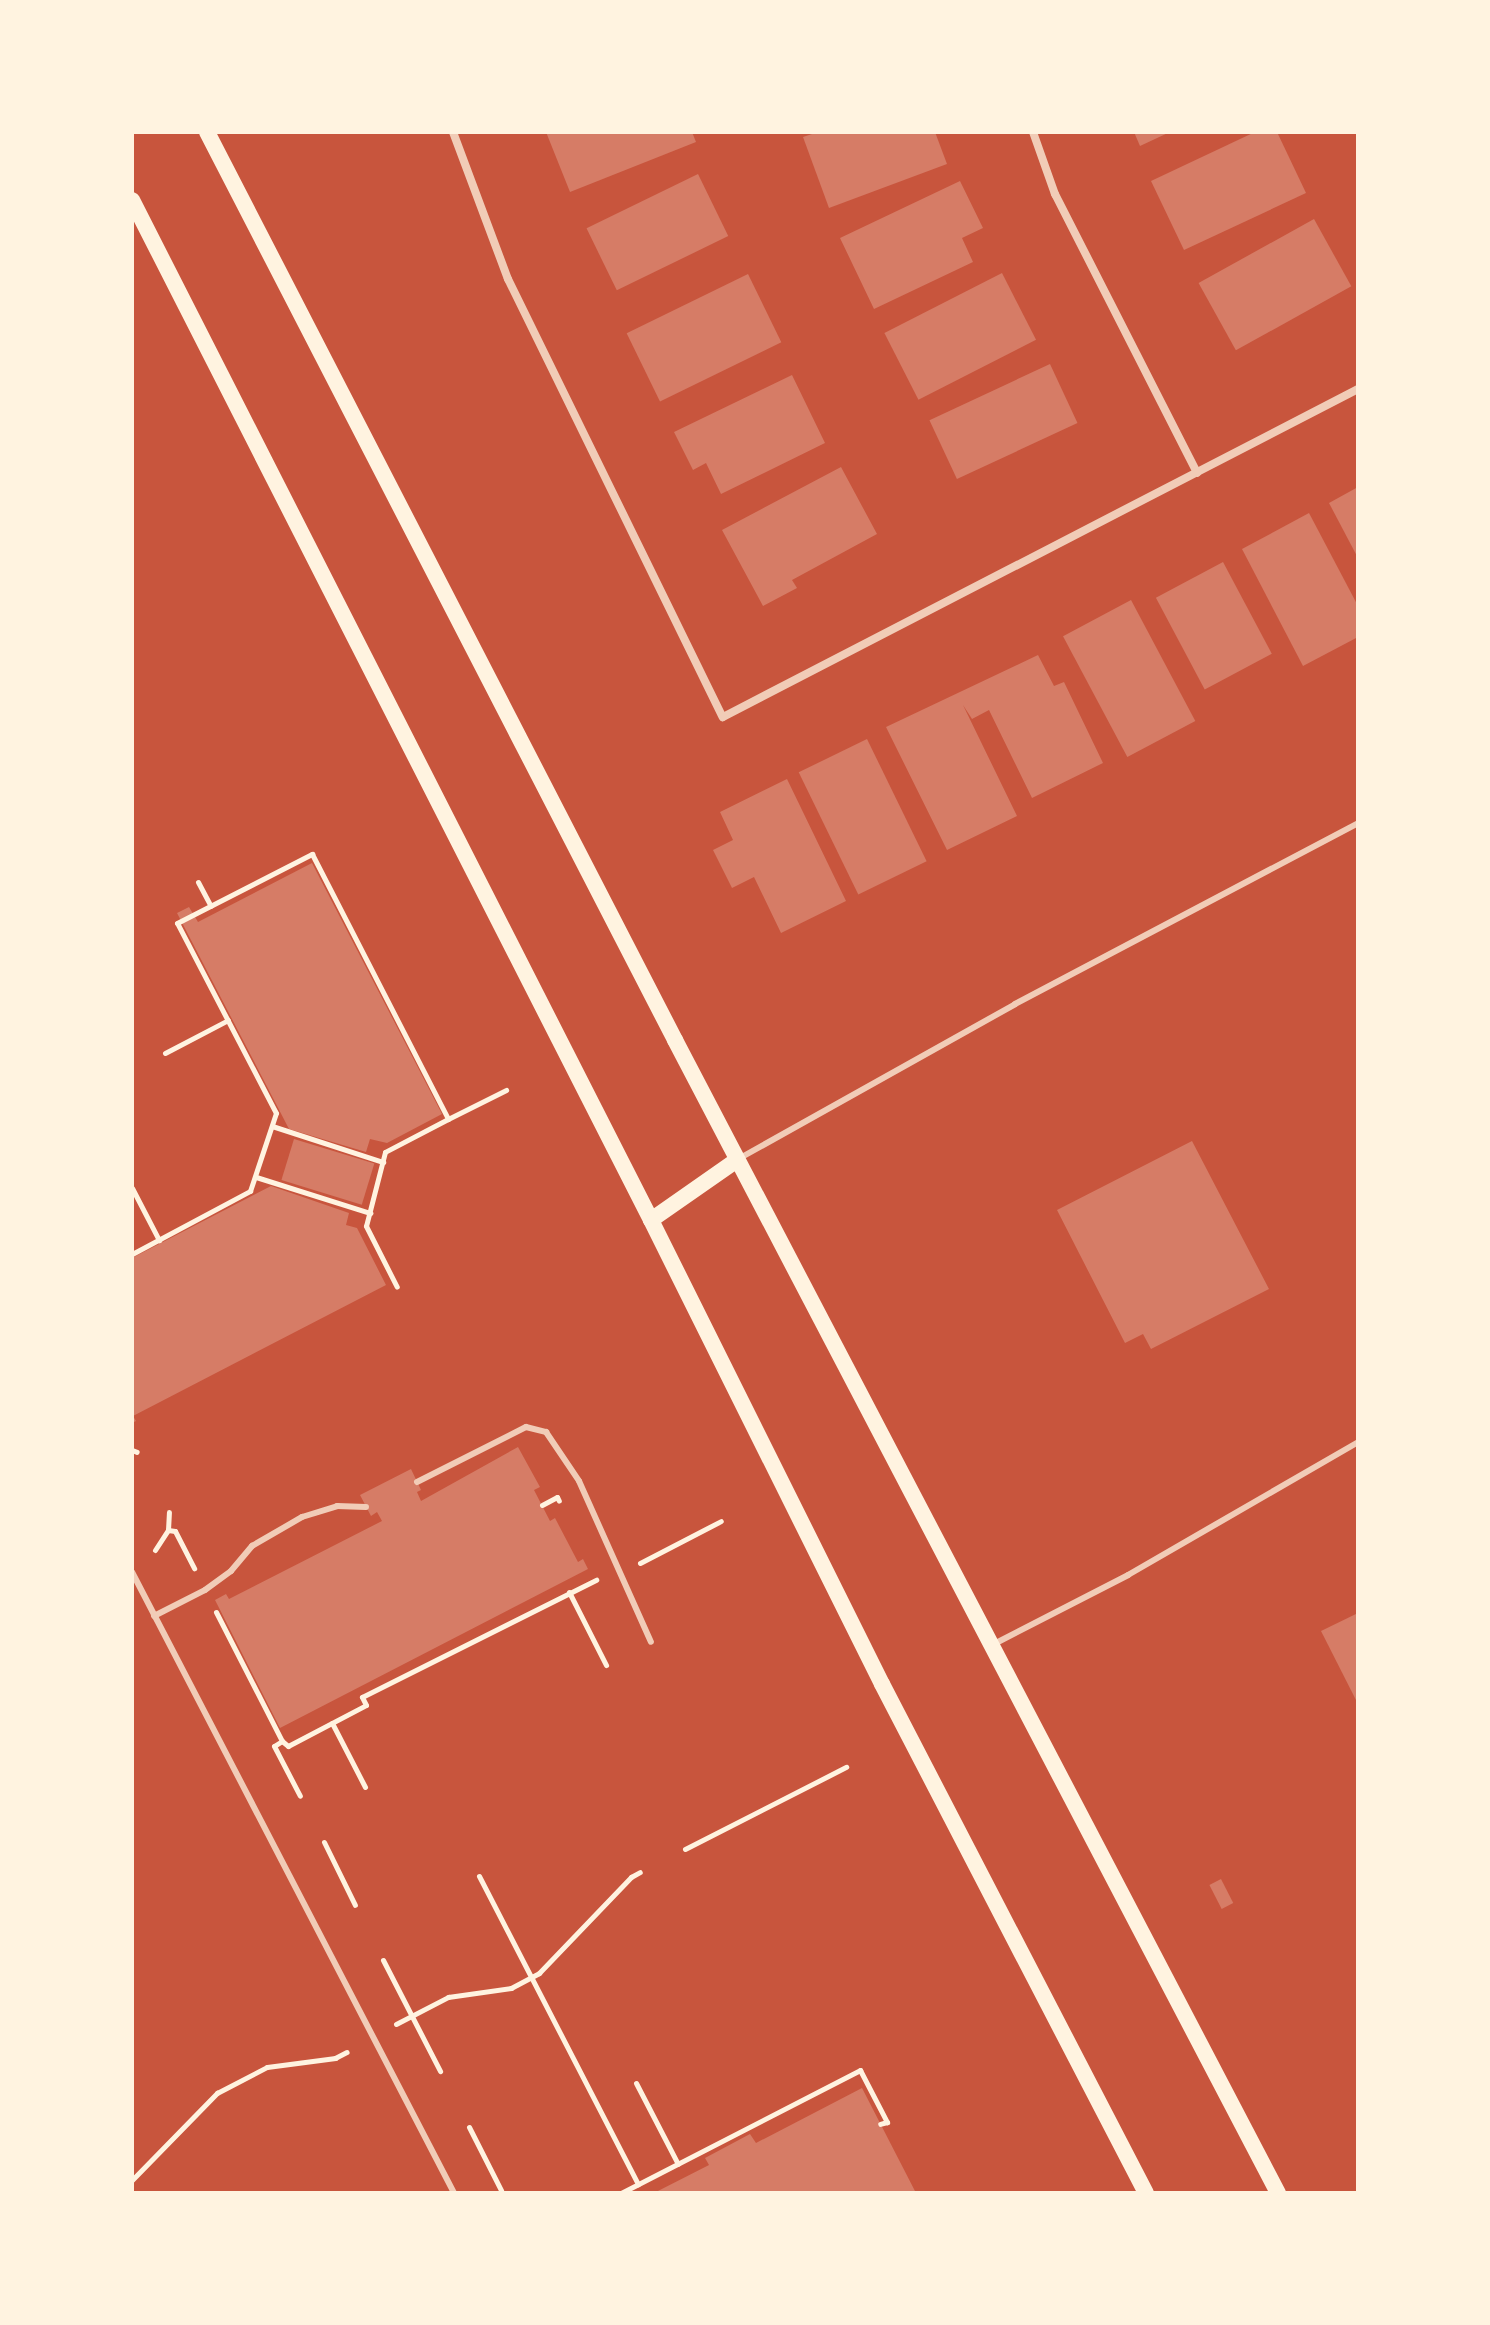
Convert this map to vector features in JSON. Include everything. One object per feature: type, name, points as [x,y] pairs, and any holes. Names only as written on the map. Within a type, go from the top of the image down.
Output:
[{"type":"main road","points":[[207,132],[737,1160],[1278,2193]]},
{"type":"main road","points":[[132,200],[651,1220],[882,1684],[1146,2193]]},
{"type":"main road","points":[[651,1220],[737,1160]]},
{"type":"street","points":[[453,132],[508,279],[723,717],[1358,389]]},
{"type":"street","points":[[1033,132],[1055,194],[1197,473]]},
{"type":"lane","points":[[737,1160],[1015,1004],[1358,823]]},
{"type":"lane","points":[[417,1482],[526,1427],[546,1432],[579,1481],[651,1642]]},
{"type":"lane","points":[[992,1645],[1128,1575],[1358,1442]]},
{"type":"lane","points":[[154,1616],[205,1590],[231,1571],[252,1546],[302,1517],[337,1506],[366,1507]]},
{"type":"lane","points":[[132,1572],[454,2193]]},
{"type":"path","points":[[132,1254],[250,1191],[276,1113],[177,923],[312,854],[448,1119]]},
{"type":"path","points":[[198,882],[211,906]]},
{"type":"path","points":[[165,1053],[228,1020]]},
{"type":"path","points":[[397,1287],[366,1226],[385,1152],[506,1090]]},
{"type":"path","points":[[272,1126],[383,1162]]},
{"type":"path","points":[[256,1177],[370,1213]]},
{"type":"path","points":[[132,1188],[159,1240]]},
{"type":"path","points":[[155,1550],[168,1530],[169,1512]]},
{"type":"path","points":[[168,1530],[175,1531],[198,1576]]},
{"type":"path","points":[[211,1601],[282,1741],[288,1746],[366,1705],[362,1697],[593,1580],[600,1581]]},
{"type":"path","points":[[569,1592],[606,1665]]},
{"type":"path","points":[[332,1723],[365,1787]]},
{"type":"path","points":[[282,1741],[274,1746],[300,1796]]},
{"type":"path","points":[[685,1849],[846,1767]]},
{"type":"path","points":[[324,1842],[355,1905]]},
{"type":"path","points":[[396,2024],[448,1997],[511,1988],[539,1973],[631,1877],[640,1872]]},
{"type":"path","points":[[479,1876],[638,2184]]},
{"type":"path","points":[[383,1960],[440,2071]]},
{"type":"path","points":[[132,2180],[217,2093],[267,2067],[335,2058],[347,2052]]},
{"type":"path","points":[[621,2193],[860,2070],[887,2122],[880,2124]]},
{"type":"path","points":[[636,2083],[678,2164]]},
{"type":"path","points":[[469,2127],[501,2190]]},
{"type":"building","points":[[546,132],[692,132],[696,142],[570,192]]},
{"type":"building","points":[[818,132],[935,132],[947,164],[829,208],[803,137]]},
{"type":"building","points":[[1134,132],[1170,132],[1140,146]]},
{"type":"building","points":[[1255,132],[1277,132],[1306,193],[1184,250],[1151,181]]},
{"type":"building","points":[[698,174],[728,236],[617,290],[587,228]]},
{"type":"building","points":[[960,181],[983,228],[962,238],[973,262],[874,309],[840,238]]},
{"type":"building","points":[[1314,219],[1351,286],[1236,350],[1199,283]]},
{"type":"building","points":[[1002,273],[1036,340],[918,400],[884,333]]},
{"type":"building","points":[[748,274],[781,342],[660,401],[627,333]]},
{"type":"building","points":[[1050,364],[1077,423],[957,479],[929,420]]},
{"type":"building","points":[[792,375],[825,443],[721,494],[706,463],[693,470],[674,432]]},
{"type":"building","points":[[841,467],[877,534],[792,580],[797,588],[763,606],[722,530]]},
{"type":"building","points":[[1358,487],[1358,558],[1329,503]]},
{"type":"building","points":[[1309,513],[1358,606],[1358,637],[1303,666],[1242,549]]},
{"type":"building","points":[[1223,562],[1272,654],[1205,690],[1156,598]]},
{"type":"building","points":[[1131,600],[1195,721],[1127,757],[1063,636]]},
{"type":"building","points":[[1038,655],[1054,686],[1064,682],[1103,763],[1032,798],[989,710],[972,719],[963,705],[1017,816],[947,850],[886,727]]},
{"type":"building","points":[[867,739],[927,861],[858,895],[799,772]]},
{"type":"building","points":[[787,779],[846,901],[781,933],[754,877],[732,888],[713,850],[733,840],[720,812]]},
{"type":"building","points":[[312,863],[442,1114],[387,1143],[370,1139],[366,1152],[289,1129],[177,913],[189,907],[198,922]]},
{"type":"building","points":[[294,1139],[374,1164],[362,1205],[281,1180]]},
{"type":"building","points":[[1192,1141],[1269,1289],[1151,1349],[1143,1334],[1125,1343],[1057,1210]]},
{"type":"building","points":[[271,1186],[349,1213],[346,1225],[357,1228],[386,1285],[133,1416],[136,1421],[132,1423],[132,1258]]},
{"type":"building","points":[[518,1447],[540,1487],[534,1490],[550,1521],[555,1518],[578,1562],[583,1559],[588,1569],[280,1728],[215,1600],[226,1594],[229,1599],[382,1521],[377,1512],[371,1516],[360,1495],[411,1469],[421,1490],[417,1492],[421,1501]]},
{"type":"building","points":[[1358,1613],[1358,1704],[1321,1631]]},
{"type":"building","points":[[1221,1879],[1233,1903],[1222,1909],[1209,1885]]},
{"type":"building","points":[[862,2088],[916,2193],[654,2193],[709,2165],[705,2158],[750,2134],[756,2143]]}]
